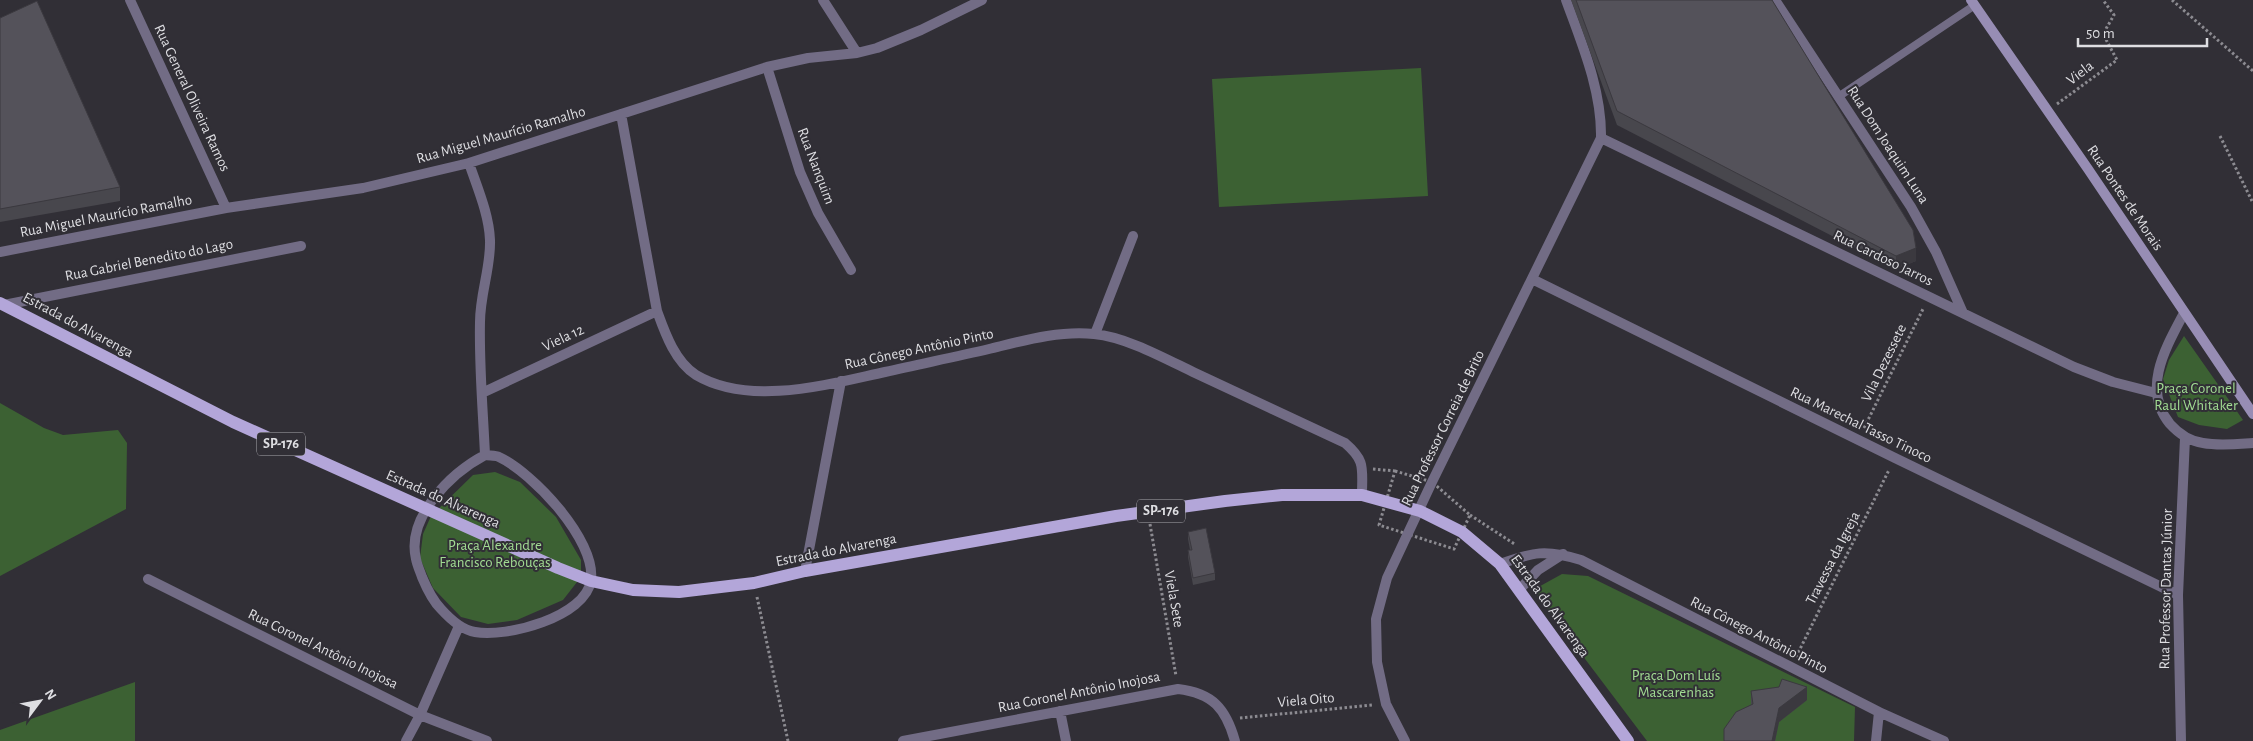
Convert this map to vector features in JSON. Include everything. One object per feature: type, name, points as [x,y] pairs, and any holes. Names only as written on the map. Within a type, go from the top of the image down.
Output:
[{"type":"main road","name":"Estrada do Alvarenga","points":[[2,304],[233,422],[591,581],[633,590],[679,592],[754,583],[805,572],[1148,512],[1282,494],[1362,495],[1420,511],[1462,532],[1500,564],[1628,741]]},
{"type":"street","name":"Rua General Oliveira Ramos","points":[[130,0],[226,208]]},
{"type":"street","points":[[823,0],[857,53]]},
{"type":"street","name":"Rua Miguel Maurício Ramalho","points":[[0,252],[226,208],[363,188],[469,163],[767,67],[808,58],[857,53],[894,42],[982,0]]},
{"type":"street","points":[[1566,0],[1602,118],[1601,138]]},
{"type":"street","name":"Rua Dom Joaquim Luna","points":[[1775,0],[1912,207],[1936,252],[1963,313]]},
{"type":"street","name":"Rua Pontes de Morais","points":[[1973,3],[2253,414]]},
{"type":"street","name":"Rua Nanquim","points":[[767,67],[800,172],[818,213],[851,270]]},
{"type":"street","name":"Rua Cônego Antônio Pinto","points":[[621,114],[658,311],[666,336],[679,358],[695,374],[716,384],[749,391],[790,390],[841,382],[1027,340],[1069,334],[1095,334],[1154,353],[1345,443],[1358,454],[1362,467]]},
{"type":"street","name":"Rua Professor Correia de Brito","points":[[1405,741],[1386,704],[1377,662],[1376,619],[1388,578],[1432,482],[1601,138]]},
{"type":"street","name":"Rua Cardoso Jarros","points":[[1601,138],[2074,367],[2113,382],[2156,393]]},
{"type":"street","points":[[469,163],[486,214],[490,238],[489,257],[480,306],[484,455]]},
{"type":"street","points":[[1095,334],[1133,236]]},
{"type":"street","name":"Rua Gabriel Benedito do Lago","points":[[2,304],[301,246]]},
{"type":"street","name":"Rua Marechal Tasso Tinoco","points":[[1532,279],[2178,595]]},
{"type":"street","name":"Viela 12","points":[[482,393],[658,311]]},
{"type":"street","points":[[2184,313],[2162,362],[2156,393],[2165,418],[2185,438],[2202,443],[2253,442]]},
{"type":"street","points":[[805,572],[841,382]]},
{"type":"street","name":"Rua Professor Dantas Júnior","points":[[2181,741],[2178,595],[2185,438]]},
{"type":"street","points":[[484,455],[497,456],[514,466],[556,504],[586,552],[591,581],[583,596],[563,613],[520,630],[496,634],[474,632],[459,626],[440,609],[428,591],[415,558],[417,534],[426,509],[463,469],[484,455]]},
{"type":"street","points":[[1362,467],[1362,495]]},
{"type":"street","name":"Rua Cônego Antônio Pinto","points":[[1500,564],[1527,554],[1539,552],[1563,554],[1581,560],[1879,712],[1944,741]]},
{"type":"street","points":[[1519,590],[1538,570],[1563,554]]},
{"type":"street","name":"Rua Coronel Antônio Inojosa","points":[[148,579],[420,715],[487,741]]},
{"type":"street","points":[[406,741],[420,715],[459,626]]},
{"type":"street","name":"Rua Coronel Antônio Inojosa","points":[[903,741],[1178,689],[1195,691],[1212,700],[1229,719],[1235,741]]},
{"type":"street","points":[[1060,711],[1066,741]]},
{"type":"street","points":[[1876,741],[1879,712]]},
{"type":"lane","points":[[1838,97],[1973,3]]},
{"type":"path","name":"Viela","points":[[2048,111],[2117,60],[2104,34],[2114,15],[2103,0]]},
{"type":"path","points":[[2172,0],[2253,71]]},
{"type":"path","points":[[2220,136],[2253,203]]},
{"type":"path","name":"Vila Dezessete","points":[[1858,440],[1929,297]]},
{"type":"path","name":"Travessa da Igreja","points":[[1790,667],[1895,458]]},
{"type":"path","points":[[1362,467],[1395,471]]},
{"type":"path","name":"Viela Sete","points":[[1148,512],[1178,689]]},
{"type":"path","points":[[1470,514],[1527,554]]},
{"type":"path","points":[[754,583],[788,741]]},
{"type":"path","name":"Viela Oito","points":[[1229,719],[1386,704]]},
{"type":"green space","points":[[1421,68],[1428,196],[1219,207],[1212,79]]},
{"type":"green space","name":"Praça Coronel Raul Whitaker","points":[[2184,336],[2243,420],[2227,429],[2199,425],[2178,417],[2163,379],[2169,360]]},
{"type":"green space","points":[[0,403],[44,428],[63,435],[118,430],[127,443],[126,509],[0,576]]},
{"type":"green space","name":"Praça Alexandre Francisco Rebouças","points":[[495,472],[520,482],[556,517],[581,560],[581,577],[563,600],[517,620],[488,624],[461,617],[433,588],[420,558],[423,534],[431,516],[473,475]]},
{"type":"green space","name":"Praça Dom Luís Mascarenhas","points":[[1562,574],[1588,576],[1855,707],[1854,741],[1647,741],[1533,590]]},
{"type":"green space","points":[[135,682],[135,741],[0,741],[0,730]]},
{"type":"building","points":[[1576,0],[1772,0],[1913,230],[1916,248],[1896,256],[1617,111]]},
{"type":"building","points":[[37,1],[120,187],[0,209],[0,18]]},
{"type":"building","points":[[1206,528],[1215,573],[1193,578],[1188,550],[1192,550],[1188,532]]},
{"type":"building","points":[[1782,679],[1807,687],[1779,708],[1772,741],[1724,741],[1724,729],[1736,712],[1753,704],[1751,691],[1779,687]]}]
